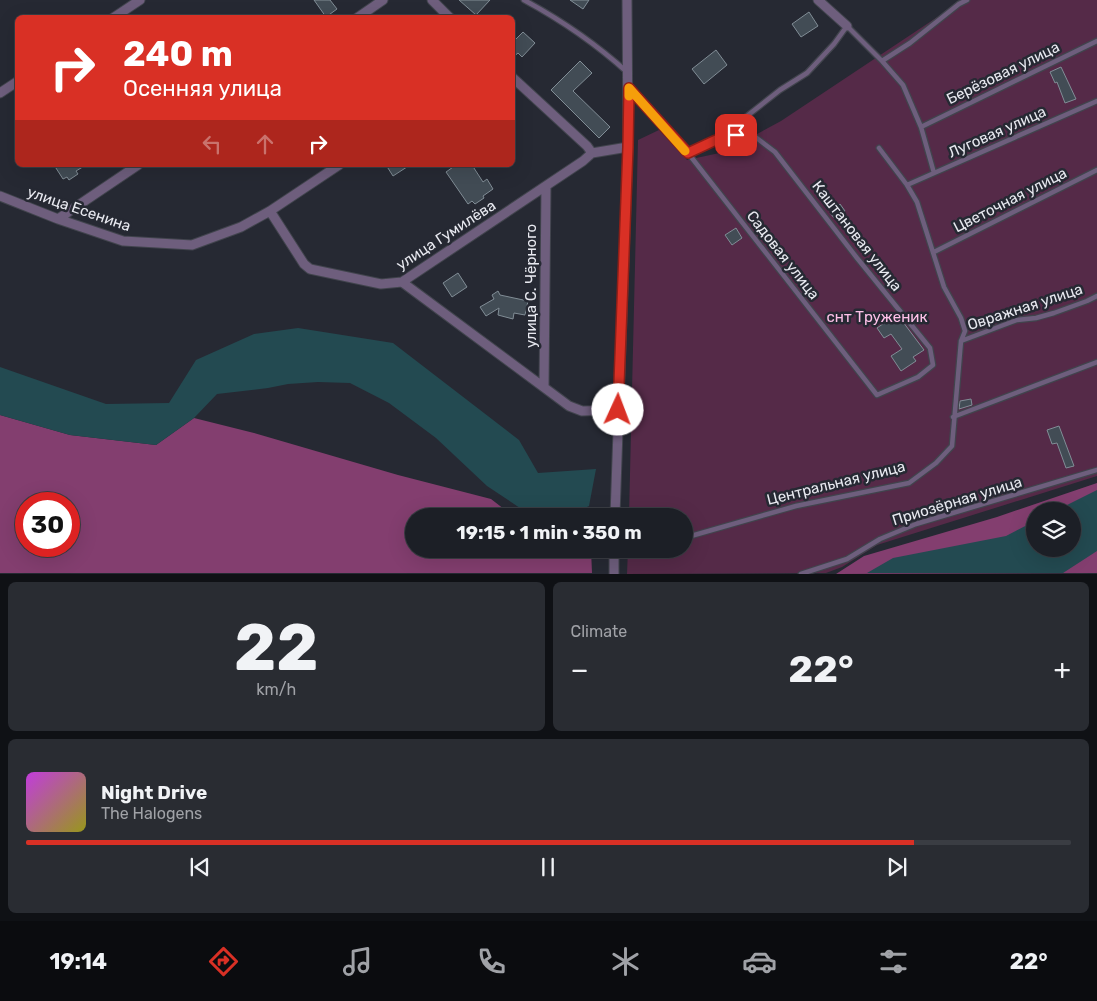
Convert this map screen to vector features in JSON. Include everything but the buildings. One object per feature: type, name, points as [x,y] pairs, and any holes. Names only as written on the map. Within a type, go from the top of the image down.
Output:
[{"type":"street","points":[[118,15],[140,0]]},
{"type":"street","points":[[361,15],[383,0]]},
{"type":"street","points":[[432,0],[447,15]]},
{"type":"street","points":[[615,508],[628,147],[628,0]]},
{"type":"street","points":[[818,0],[847,26]]},
{"type":"street","points":[[515,80],[588,146],[592,153],[628,147]]},
{"type":"street","points":[[0,93],[15,83]]},
{"type":"street","name":"улица Гумилёва","points":[[270,211],[304,264],[310,270],[381,284],[402,282],[584,161],[592,153]]},
{"type":"street","points":[[58,219],[135,167]]},
{"type":"street","name":"улица Есенина","points":[[0,196],[58,219],[123,241],[192,245],[241,228],[336,167]]},
{"type":"street","name":"улица С. Чёрного","points":[[544,387],[546,186]]},
{"type":"street","points":[[402,282],[569,406],[582,411],[618,410]]},
{"type":"street","points":[[614,558],[614,574]]},
{"type":"lane","points":[[524,0],[558,19],[614,59],[628,72]]},
{"type":"lane","points":[[882,61],[910,43],[959,4],[967,0]]},
{"type":"lane","points":[[716,140],[780,90],[807,73],[834,44],[847,26],[903,85],[921,127],[934,173]]},
{"type":"lane","name":"Берёзовая улица","points":[[921,127],[1097,41]]},
{"type":"lane","name":"Садовая улица","points":[[629,88],[688,153],[877,395]]},
{"type":"lane","name":"Луговая улица","points":[[907,185],[1097,101]]},
{"type":"lane","name":"Каштановая улица","points":[[688,153],[716,140],[736,135],[754,136],[775,152],[930,348],[933,365],[918,377],[877,395]]},
{"type":"lane","name":"Центральная улица","points":[[693,535],[796,506],[909,483],[936,463],[952,446],[961,341],[965,331],[961,318],[944,287],[917,202],[907,185],[879,148]]},
{"type":"lane","name":"Цветочная улица","points":[[934,252],[1097,170]]},
{"type":"lane","name":"Овражная улица","points":[[961,341],[1017,320],[1036,318],[1097,296]]},
{"type":"lane","points":[[954,417],[1097,362]]},
{"type":"lane","name":"Приозёрная улица","points":[[801,574],[848,560],[880,539],[916,524],[1097,470]]},
{"type":"green space","name":"снт Труженик","points":[[963,0],[1097,0],[1097,476],[877,545],[842,567],[826,573],[627,574],[628,558],[693,558],[693,508],[629,508],[638,140],[659,130],[687,160],[724,152],[781,121]]},
{"type":"shaded area","points":[[0,415],[70,435],[156,445],[194,418],[254,433],[398,475],[491,499],[503,508],[405,508],[405,558],[591,558],[592,573],[0,573]]},
{"type":"shaded area","points":[[1097,483],[1097,573],[836,574],[864,556],[1026,507],[1026,557],[1081,557],[1081,502],[1041,502]]},
{"type":"water","points":[[298,328],[393,343],[519,440],[538,473],[596,469],[589,506],[585,508],[520,508],[487,486],[436,438],[389,403],[350,383],[318,382],[288,384],[217,394],[194,418],[156,445],[70,435],[0,415],[0,367],[106,404],[169,403],[196,360],[254,334]]},
{"type":"water","points":[[1097,490],[1097,551],[1063,573],[867,573],[893,558],[1006,536],[1026,526],[1026,557],[1081,557],[1081,502],[1073,502]]},
{"type":"slow traffic","points":[[629,96],[629,88],[685,151]]},
{"type":"route","points":[[618,410],[629,88],[688,153],[716,140],[736,135]]}]
